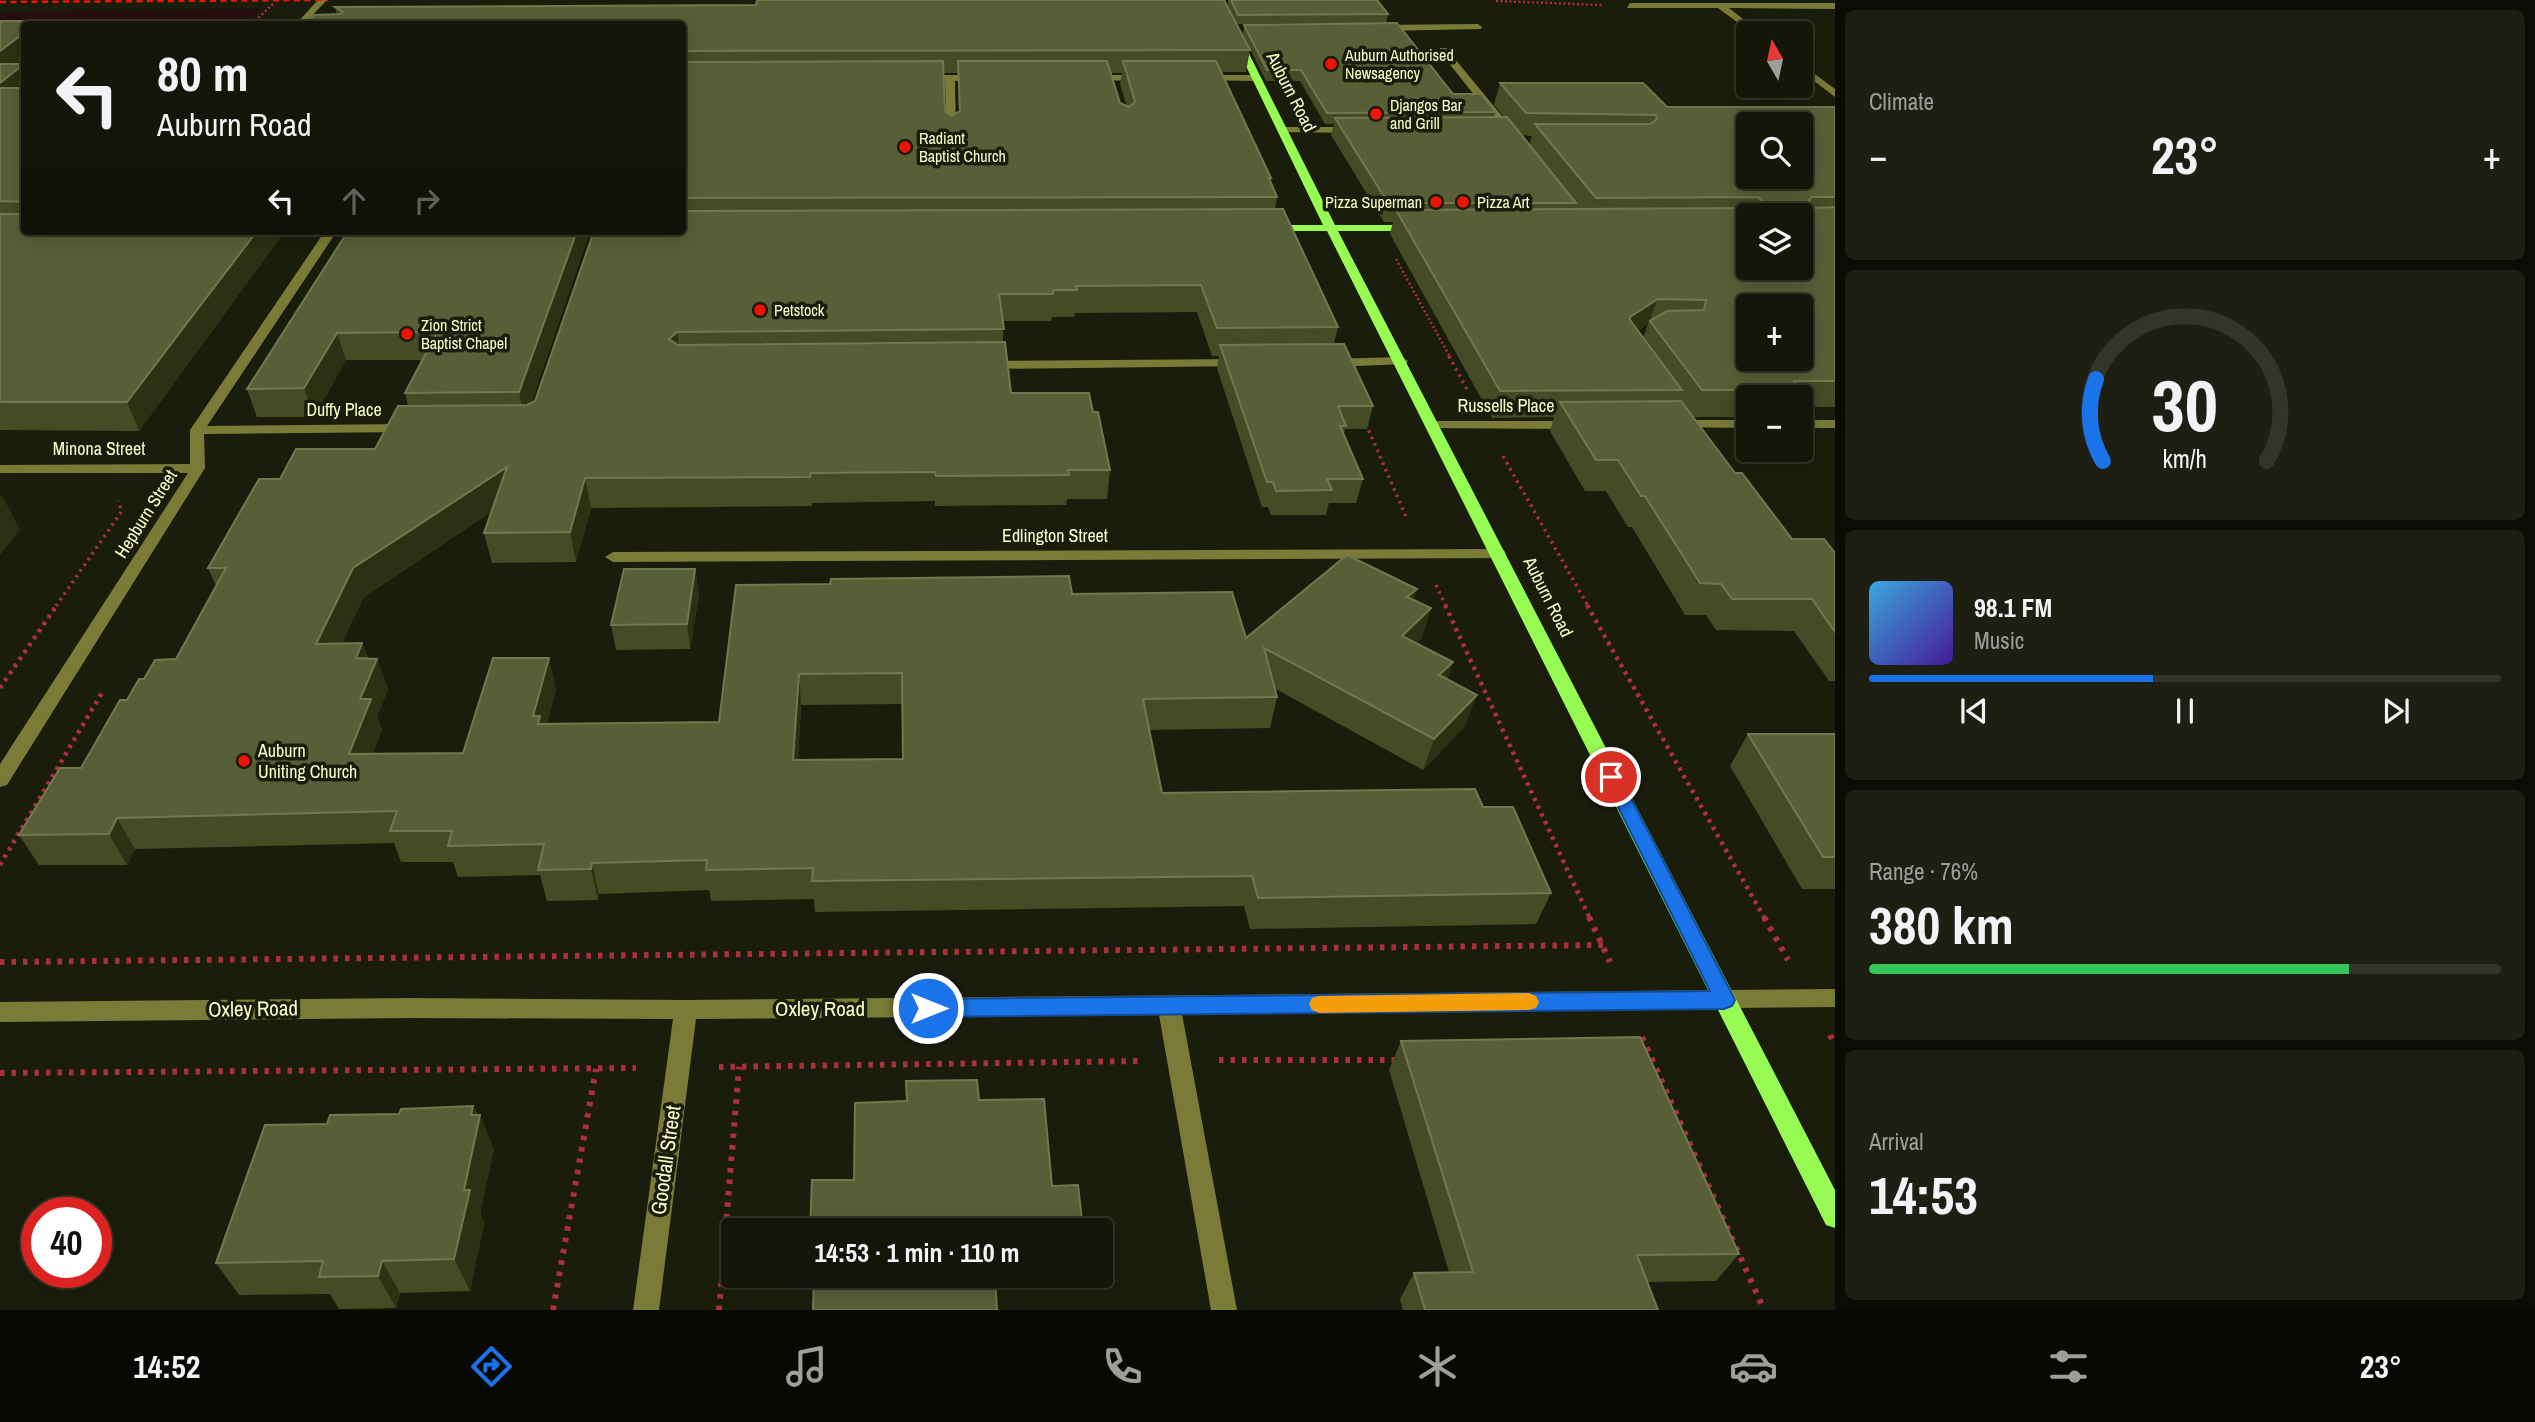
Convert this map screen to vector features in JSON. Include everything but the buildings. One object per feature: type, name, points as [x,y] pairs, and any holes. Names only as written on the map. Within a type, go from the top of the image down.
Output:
[{"type":"main road","name":"Auburn Road","points":[[1218,1],[1237,29],[1256,78],[1331,228],[1835,1216]]},
{"type":"main road","points":[[1251,228],[1421,228]]},
{"type":"street","points":[[303,21],[323,0]]},
{"type":"street","points":[[1206,2],[1218,1]]},
{"type":"street","points":[[1720,5],[1742,21]]},
{"type":"street","points":[[1630,6],[1835,6]]},
{"type":"street","points":[[1373,28],[1478,27]]},
{"type":"street","points":[[1443,50],[1517,141]]},
{"type":"street","points":[[1813,77],[1835,94]]},
{"type":"street","points":[[950,78],[952,135]]},
{"type":"street","points":[[911,79],[990,78]]},
{"type":"street","points":[[1070,78],[1162,78]]},
{"type":"street","points":[[1111,78],[1116,95]]},
{"type":"street","points":[[1187,78],[1256,78]]},
{"type":"street","points":[[1493,129],[1507,129]]},
{"type":"street","points":[[1283,130],[1370,130]]},
{"type":"street","points":[[197,430],[328,235]]},
{"type":"street","points":[[1312,363],[1401,361]]},
{"type":"street","points":[[976,365],[1256,363]]},
{"type":"street","points":[[1659,424],[1681,419],[1736,423]]},
{"type":"street","points":[[1813,424],[1835,424]]},
{"type":"street","name":"Russells Place","points":[[1433,425],[1593,425]]},
{"type":"street","name":"Duffy Place","points":[[197,430],[423,428]]},
{"type":"street","name":"Hepburn Street","points":[[0,780],[198,468],[197,430]]},
{"type":"street","name":"Minona Street","points":[[0,469],[198,468]]},
{"type":"street","name":"Edlington Street","points":[[613,556],[1498,554]]},
{"type":"street","name":"Oxley Road","points":[[0,1012],[411,1008],[687,1010],[1835,998]]},
{"type":"street","points":[[1169,1006],[1224,1310]]},
{"type":"street","name":"Goodall Street","points":[[646,1310],[687,1010]]},
{"type":"path","points":[[256,21],[278,0]]},
{"type":"path","points":[[1391,249],[1835,1045]]},
{"type":"path","points":[[1340,363],[1421,554],[1603,945],[1764,1310]]},
{"type":"path","points":[[0,688],[122,511],[118,499]]},
{"type":"path","points":[[0,962],[1603,945]]},
{"type":"path","points":[[1638,1059],[1652,1059]]},
{"type":"path","points":[[0,1073],[1402,1060]]},
{"type":"path","points":[[719,1310],[739,1067]]},
{"type":"path","points":[[553,1310],[596,1069]]},
{"type":"shaded area","points":[[263,9],[249,21],[21,21],[21,24],[0,24],[0,12]]},
{"type":"railway","points":[[0,2],[328,0]]},
{"type":"slow traffic","points":[[1319,1004],[1529,1002]]},
{"type":"place","name":"Auburn Authorised Newsagency","points":[[1331,64]]},
{"type":"place","name":"Djangos Bar and Grill","points":[[1376,114]]},
{"type":"place","name":"Radiant Baptist Church","points":[[905,147]]},
{"type":"place","name":"Pizza Superman","points":[[1436,202]]},
{"type":"place","name":"Pizza Art","points":[[1463,202]]},
{"type":"place","name":"Petstock","points":[[760,310]]},
{"type":"place","name":"Zion Strict Baptist Chapel","points":[[407,334]]},
{"type":"place","name":"Auburn Uniting Church","points":[[244,761]]},
{"type":"route","points":[[928,1008],[1724,1000],[1611,777]]}]
